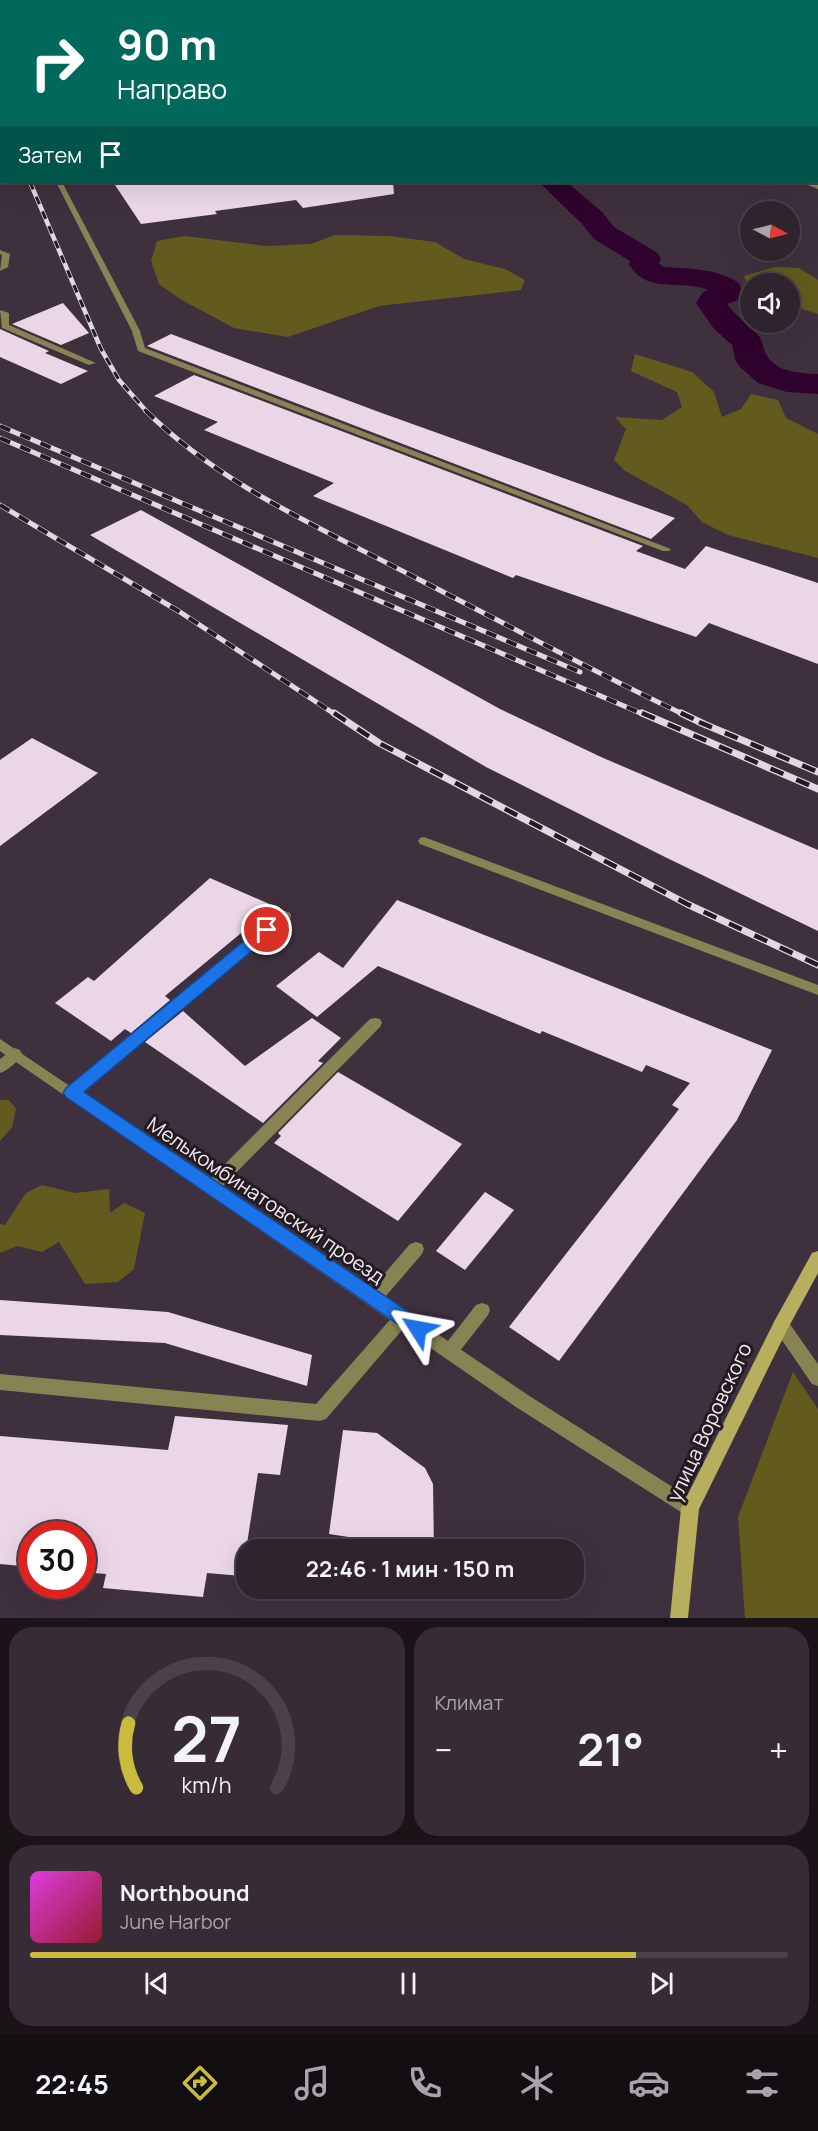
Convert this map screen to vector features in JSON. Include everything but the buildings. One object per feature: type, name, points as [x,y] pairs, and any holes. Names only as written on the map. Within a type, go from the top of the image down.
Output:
[{"type":"main road","name":"улица Воровского","points":[[679,1618],[690,1508],[780,1325],[818,1258]]},
{"type":"street","points":[[60,183],[136,331],[141,349],[666,549]]},
{"type":"street","points":[[0,252],[6,254],[4,267],[0,269]]},
{"type":"street","points":[[0,312],[5,313],[4,326],[92,363]]},
{"type":"street","points":[[423,841],[818,990]]},
{"type":"street","points":[[72,1093],[285,916]]},
{"type":"street","points":[[211,1188],[375,1023]]},
{"type":"street","name":"Мелькомбинатовский проезд","points":[[0,1044],[522,1401],[690,1508]]},
{"type":"street","points":[[0,1067],[15,1054]]},
{"type":"street","points":[[373,1299],[416,1249]]},
{"type":"street","points":[[450,1351],[482,1310]]},
{"type":"street","points":[[0,1382],[320,1413],[402,1318]]},
{"type":"street","points":[[780,1325],[818,1378]]},
{"type":"shaded area","points":[[335,235],[389,236],[435,242],[464,259],[505,269],[525,280],[521,290],[379,306],[288,337],[234,328],[180,299],[159,284],[151,261],[157,241],[184,236],[267,246],[311,244]]},
{"type":"shaded area","points":[[775,267],[799,268],[818,280],[818,314],[800,308],[800,273],[754,273]]},
{"type":"shaded area","points":[[635,354],[692,372],[714,392],[722,417],[741,409],[751,394],[778,400],[786,418],[818,434],[818,558],[728,535],[702,522],[687,505],[625,471],[614,460],[626,429],[615,417],[662,420],[682,407],[677,392],[631,371]]},
{"type":"shaded area","points":[[0,1100],[9,1100],[16,1109],[12,1127],[0,1141]]},
{"type":"shaded area","points":[[42,1185],[75,1193],[109,1189],[110,1213],[124,1203],[145,1213],[134,1269],[118,1282],[85,1284],[59,1242],[42,1252],[17,1246],[0,1253],[0,1224],[5,1225],[26,1193]]},
{"type":"shaded area","points":[[793,1372],[818,1409],[818,1618],[745,1618],[738,1517]]},
{"type":"waterway","points":[[553,183],[593,219],[604,233],[646,258],[644,265],[649,270],[666,276],[702,278],[728,289],[728,294],[714,298],[711,303],[725,322],[747,342],[751,359],[770,376],[787,382],[818,384]]},
{"type":"railway","points":[[30,183],[101,349],[119,380],[147,412]]},
{"type":"railway","points":[[147,412],[207,462],[275,504],[685,715]]},
{"type":"railway","points":[[0,426],[580,672]]},
{"type":"railway","points":[[0,438],[645,715]]},
{"type":"railway","points":[[0,505],[180,612],[336,715]]},
{"type":"railway","points":[[334,713],[379,743],[687,904],[818,965]]},
{"type":"railway","points":[[642,713],[818,789]]},
{"type":"railway","points":[[681,713],[705,725]]},
{"type":"railway","points":[[699,722],[705,725]]},
{"type":"railway","points":[[705,725],[818,772]]},
{"type":"route","points":[[267,930],[72,1093],[418,1329]]}]
